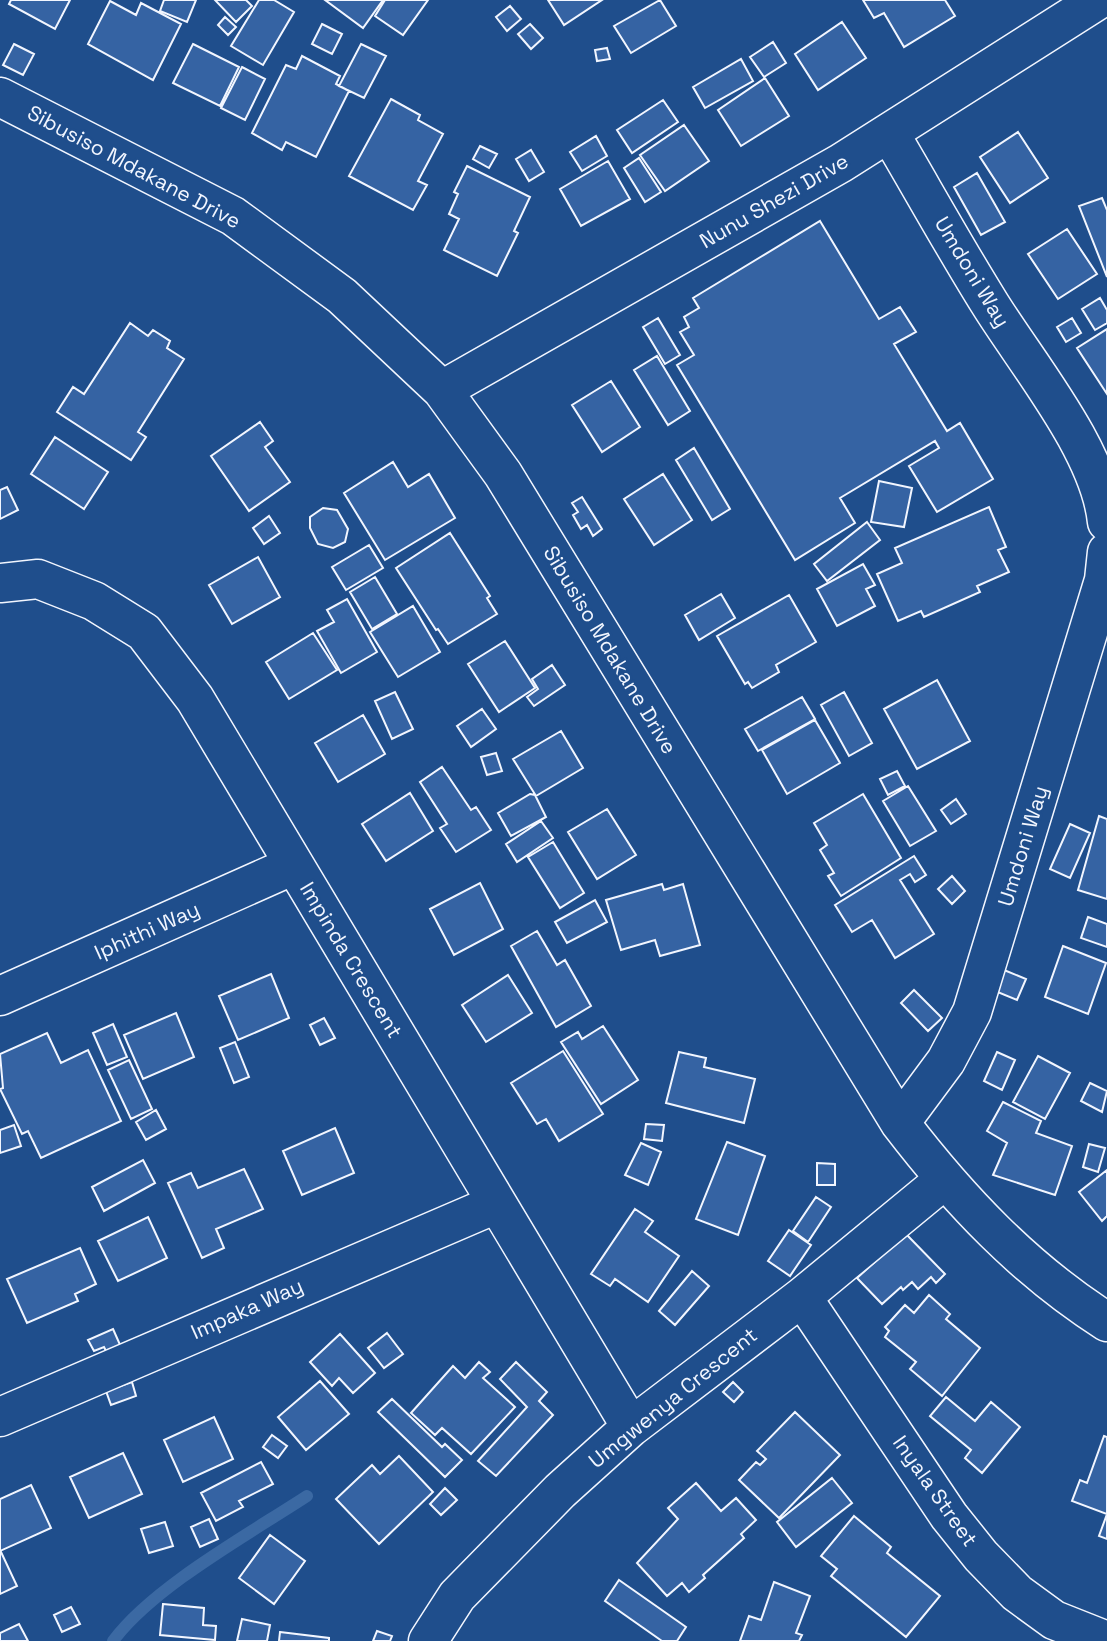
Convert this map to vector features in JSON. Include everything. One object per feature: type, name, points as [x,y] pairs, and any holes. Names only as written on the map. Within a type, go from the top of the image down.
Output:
[{"type":"street","name":"Nunu Shezi Drive","points":[[442,390],[890,134],[1098,0]]},
{"type":"street","name":"Sibusiso Mdakane Drive","points":[[0,97],[233,216],[342,296],[442,390],[503,474],[900,1123],[944,1181],[998,1237],[1050,1282],[1107,1322]]},
{"type":"street","name":"Umdoni Way","points":[[890,134],[989,303],[1092,467],[1105,506],[1107,522]]},
{"type":"street","name":"Umdoni Way","points":[[900,1123],[946,1061],[972,1012],[1104,580],[1107,552]]},
{"type":"street","name":"Impinda Crescent","points":[[0,583],[38,579],[94,601],[144,632],[195,699],[631,1427]]},
{"type":"street","name":"Iphithi Way","points":[[0,996],[295,865]]},
{"type":"street","name":"Umgwenya Crescent","points":[[428,1641],[457,1596],[560,1491],[631,1427],[802,1297],[944,1181]]},
{"type":"street","name":"Impaka Way","points":[[0,1417],[496,1203]]},
{"type":"street","name":"Inyala Street","points":[[802,1297],[949,1516],[981,1556],[1017,1593],[1054,1620],[1107,1641]]},
{"type":"building","points":[[11,0],[70,0],[55,29],[9,4]]},
{"type":"building","points":[[164,0],[196,0],[187,22],[160,11]]},
{"type":"building","points":[[215,0],[246,0],[252,6],[236,22]]},
{"type":"building","points":[[259,0],[274,0],[294,12],[263,65],[231,46]]},
{"type":"building","points":[[325,0],[383,0],[363,28]]},
{"type":"building","points":[[385,0],[428,0],[403,35],[375,16]]},
{"type":"building","points":[[548,0],[602,0],[564,25]]},
{"type":"building","points":[[660,0],[676,26],[631,53],[614,26]]},
{"type":"building","points":[[863,0],[945,0],[955,16],[904,47],[884,13],[874,18]]},
{"type":"building","points":[[110,1],[136,15],[141,3],[181,24],[153,80],[88,44]]},
{"type":"building","points":[[510,6],[521,19],[507,31],[496,17]]},
{"type":"building","points":[[225,17],[236,27],[228,35],[218,25]]},
{"type":"building","points":[[842,22],[866,58],[818,90],[795,54]]},
{"type":"building","points":[[322,24],[342,34],[332,54],[312,44]]},
{"type":"building","points":[[530,24],[543,38],[531,49],[518,34]]},
{"type":"building","points":[[773,42],[786,63],[764,77],[750,57]]},
{"type":"building","points":[[14,44],[34,54],[23,75],[3,65]]},
{"type":"building","points":[[193,44],[239,67],[220,106],[173,83]]},
{"type":"building","points":[[361,44],[386,56],[364,98],[339,86]]},
{"type":"building","points":[[607,48],[610,59],[597,61],[595,50]]},
{"type":"building","points":[[302,56],[340,76],[336,84],[349,91],[316,157],[286,142],[282,150],[252,133],[286,65],[296,69]]},
{"type":"building","points":[[741,59],[753,81],[705,108],[693,87]]},
{"type":"building","points":[[242,67],[265,79],[245,120],[221,108]]},
{"type":"building","points":[[765,78],[789,116],[741,146],[718,110]]},
{"type":"building","points":[[391,99],[420,115],[418,120],[443,134],[418,181],[427,185],[413,210],[349,176]]},
{"type":"building","points":[[663,100],[678,122],[632,153],[617,130]]},
{"type":"building","points":[[684,125],[709,161],[665,191],[640,155]]},
{"type":"building","points":[[1018,132],[1048,178],[1010,203],[980,157]]},
{"type":"building","points":[[596,136],[607,156],[582,171],[570,152]]},
{"type":"building","points":[[480,146],[497,154],[489,168],[473,159]]},
{"type":"building","points":[[531,150],[544,172],[529,181],[516,159]]},
{"type":"building","points":[[639,158],[661,192],[645,202],[624,168]]},
{"type":"building","points":[[608,161],[630,199],[581,226],[560,189]]},
{"type":"building","points":[[467,166],[530,197],[514,231],[518,233],[497,276],[444,250],[459,219],[449,214],[458,194],[454,192]]},
{"type":"building","points":[[977,173],[1005,222],[981,235],[954,187]]},
{"type":"building","points":[[1102,198],[1107,210],[1107,277],[1079,206]]},
{"type":"building","points":[[820,221],[879,319],[900,307],[916,332],[894,344],[947,431],[960,423],[993,479],[937,512],[909,466],[939,448],[935,441],[840,498],[855,523],[795,560],[677,365],[694,355],[680,332],[689,327],[684,317],[699,308],[693,298]]},
{"type":"building","points":[[1067,229],[1097,274],[1058,299],[1028,254]]},
{"type":"building","points":[[1100,298],[1107,310],[1107,323],[1095,330],[1082,309]]},
{"type":"building","points":[[658,318],[680,355],[665,364],[643,327]]},
{"type":"building","points":[[1072,318],[1081,333],[1066,342],[1057,327]]},
{"type":"building","points":[[130,323],[148,336],[153,330],[170,341],[167,348],[184,359],[138,432],[146,437],[131,460],[57,412],[73,387],[84,394]]},
{"type":"building","points":[[1107,329],[1107,394],[1077,348]]},
{"type":"building","points":[[657,356],[690,411],[668,425],[634,370]]},
{"type":"building","points":[[611,381],[640,427],[602,452],[572,405]]},
{"type":"building","points":[[260,422],[273,441],[265,447],[290,482],[249,511],[211,456]]},
{"type":"building","points":[[55,437],[108,472],[84,509],[31,474]]},
{"type":"building","points":[[694,448],[730,509],[712,520],[676,460]]},
{"type":"building","points":[[393,462],[408,487],[429,474],[455,518],[385,560],[344,493]]},
{"type":"building","points":[[663,474],[692,520],[654,545],[624,499]]},
{"type":"building","points":[[879,481],[912,488],[904,527],[871,522]]},
{"type":"building","points":[[7,487],[18,510],[0,519],[0,490]]},
{"type":"building","points":[[582,497],[602,529],[593,536],[587,525],[581,529],[573,515],[578,512],[572,503]]},
{"type":"building","points":[[989,507],[1006,547],[998,550],[1009,572],[977,586],[980,592],[924,617],[921,611],[898,621],[877,574],[902,563],[895,548]]},
{"type":"building","points":[[323,508],[337,510],[348,529],[345,542],[333,548],[318,544],[310,528],[310,517]]},
{"type":"building","points":[[269,516],[280,533],[264,544],[253,528]]},
{"type":"building","points":[[867,522],[880,540],[827,581],[814,564]]},
{"type":"building","points":[[450,533],[490,596],[487,598],[497,614],[448,644],[396,568]]},
{"type":"building","points":[[369,545],[383,568],[346,590],[332,567]]},
{"type":"building","points":[[258,557],[280,597],[232,624],[209,585]]},
{"type":"building","points":[[863,564],[875,585],[866,589],[875,606],[837,626],[817,589]]},
{"type":"building","points":[[375,577],[397,614],[372,629],[350,592]]},
{"type":"building","points":[[721,594],[735,618],[699,640],[685,615]]},
{"type":"building","points":[[789,595],[816,642],[776,665],[779,672],[752,688],[748,682],[745,684],[717,636]]},
{"type":"building","points":[[347,599],[377,652],[341,673],[317,631],[334,622],[327,610]]},
{"type":"building","points":[[413,606],[440,652],[398,677],[370,632]]},
{"type":"building","points":[[313,633],[337,670],[289,699],[266,662]]},
{"type":"building","points":[[505,641],[535,688],[499,712],[468,664]]},
{"type":"building","points":[[552,665],[565,685],[534,706],[527,697],[538,689],[532,679]]},
{"type":"building","points":[[937,680],[970,741],[917,769],[884,709]]},
{"type":"building","points":[[395,692],[413,729],[392,739],[375,701]]},
{"type":"building","points":[[844,692],[872,743],[849,756],[821,705]]},
{"type":"building","points":[[802,697],[815,719],[758,751],[745,729]]},
{"type":"building","points":[[482,709],[496,729],[471,747],[457,726]]},
{"type":"building","points":[[363,715],[385,754],[338,782],[315,743]]},
{"type":"building","points":[[815,720],[840,763],[787,794],[762,750]]},
{"type":"building","points":[[561,731],[583,768],[536,796],[513,759]]},
{"type":"building","points":[[496,753],[502,771],[487,775],[481,757]]},
{"type":"building","points":[[442,767],[471,810],[476,807],[491,830],[456,852],[440,828],[447,824],[420,782]]},
{"type":"building","points":[[897,771],[905,786],[888,795],[880,779]]},
{"type":"building","points":[[908,786],[936,831],[910,846],[883,801]]},
{"type":"building","points":[[410,793],[433,831],[386,861],[362,824]]},
{"type":"building","points":[[530,794],[535,795],[546,817],[511,836],[498,813]]},
{"type":"building","points":[[863,794],[901,858],[841,896],[828,876],[834,873],[820,850],[827,845],[814,823]]},
{"type":"building","points":[[956,799],[966,814],[951,824],[941,810]]},
{"type":"building","points":[[607,809],[636,855],[597,879],[568,832]]},
{"type":"building","points":[[1099,816],[1107,819],[1107,899],[1078,890]]},
{"type":"building","points":[[541,821],[553,838],[517,862],[506,844]]},
{"type":"building","points":[[1070,824],[1090,833],[1070,878],[1050,869]]},
{"type":"building","points":[[553,842],[584,893],[560,908],[528,857]]},
{"type":"building","points":[[914,856],[926,875],[915,882],[910,874],[900,880],[934,934],[895,958],[872,920],[852,932],[835,905]]},
{"type":"building","points":[[952,876],[965,891],[952,904],[938,889]]},
{"type":"building","points":[[480,883],[503,929],[454,955],[430,909]]},
{"type":"building","points":[[662,884],[664,890],[683,884],[700,945],[660,956],[655,940],[621,950],[606,900]]},
{"type":"building","points":[[595,900],[607,922],[567,943],[555,922]]},
{"type":"building","points":[[1088,917],[1107,924],[1107,947],[1081,938]]},
{"type":"building","points":[[537,931],[557,965],[565,960],[591,1006],[556,1027],[511,946]]},
{"type":"building","points":[[1063,946],[1106,963],[1088,1014],[1045,997]]},
{"type":"building","points":[[1004,970],[1026,979],[1017,1000],[995,991]]},
{"type":"building","points":[[271,974],[289,1018],[238,1040],[219,996]]},
{"type":"building","points":[[508,975],[532,1013],[486,1042],[462,1005]]},
{"type":"building","points":[[914,990],[942,1018],[928,1031],[901,1003]]},
{"type":"building","points":[[176,1013],[194,1057],[143,1079],[124,1035]]},
{"type":"building","points":[[324,1018],[335,1038],[320,1045],[310,1025]]},
{"type":"building","points":[[113,1024],[127,1057],[107,1065],[93,1033]]},
{"type":"building","points":[[603,1026],[638,1080],[601,1104],[561,1042],[578,1032],[582,1039]]},
{"type":"building","points":[[47,1033],[61,1063],[88,1050],[121,1121],[41,1158],[28,1131],[22,1134],[0,1089],[3,1088],[0,1054]]},
{"type":"building","points":[[235,1042],[249,1077],[234,1083],[220,1048]]},
{"type":"building","points":[[563,1051],[603,1114],[559,1141],[546,1119],[537,1124],[511,1083]]},
{"type":"building","points":[[679,1052],[706,1058],[704,1067],[755,1079],[744,1123],[666,1103]]},
{"type":"building","points":[[997,1052],[1015,1060],[1002,1090],[984,1081]]},
{"type":"building","points":[[1038,1056],[1070,1073],[1045,1119],[1013,1102]]},
{"type":"building","points":[[129,1060],[152,1109],[131,1119],[108,1070]]},
{"type":"building","points":[[1090,1083],[1107,1091],[1102,1112],[1081,1101]]},
{"type":"building","points":[[1003,1102],[1041,1121],[1036,1133],[1072,1146],[1055,1195],[993,1175],[1007,1143],[987,1131]]},
{"type":"building","points":[[156,1110],[166,1129],[146,1140],[136,1122]]},
{"type":"building","points":[[646,1124],[664,1125],[662,1141],[644,1139]]},
{"type":"building","points":[[14,1125],[21,1146],[0,1153],[0,1130]]},
{"type":"building","points":[[335,1128],[354,1173],[302,1195],[283,1151]]},
{"type":"building","points":[[727,1142],[765,1156],[738,1235],[696,1219]]},
{"type":"building","points":[[641,1143],[661,1152],[648,1185],[625,1175]]},
{"type":"building","points":[[1089,1144],[1105,1148],[1098,1172],[1083,1167]]},
{"type":"building","points":[[143,1160],[155,1183],[104,1211],[92,1187]]},
{"type":"building","points":[[817,1163],[835,1164],[835,1185],[817,1185]]},
{"type":"building","points":[[244,1169],[263,1209],[216,1229],[224,1248],[202,1258],[168,1183],[191,1173],[198,1188]]},
{"type":"building","points":[[1107,1170],[1107,1216],[1102,1221],[1079,1192]]},
{"type":"building","points":[[816,1197],[831,1207],[808,1242],[793,1231]]},
{"type":"building","points":[[635,1209],[653,1221],[645,1232],[679,1256],[648,1302],[615,1279],[610,1286],[591,1274]]},
{"type":"building","points":[[148,1217],[167,1258],[118,1281],[98,1241]]},
{"type":"building","points":[[789,1230],[811,1245],[790,1276],[768,1261]]},
{"type":"building","points":[[906,1234],[945,1274],[936,1283],[931,1277],[918,1289],[912,1282],[903,1290],[901,1287],[882,1304],[857,1278]]},
{"type":"building","points":[[80,1248],[96,1284],[75,1294],[78,1301],[27,1323],[7,1279]]},
{"type":"building","points":[[692,1271],[709,1286],[675,1325],[659,1311]]},
{"type":"building","points":[[929,1295],[950,1314],[946,1319],[980,1348],[942,1396],[910,1369],[916,1362],[885,1337],[889,1331],[885,1327],[905,1305],[914,1313]]},
{"type":"building","points":[[113,1329],[121,1347],[107,1353],[104,1347],[94,1351],[88,1340]]},
{"type":"building","points":[[387,1333],[403,1354],[384,1368],[368,1348]]},
{"type":"building","points":[[340,1334],[375,1373],[353,1393],[339,1378],[332,1386],[310,1362]]},
{"type":"building","points":[[479,1362],[490,1372],[483,1378],[515,1407],[471,1454],[442,1428],[435,1435],[411,1413],[453,1366],[465,1378]]},
{"type":"building","points":[[516,1362],[547,1392],[539,1401],[553,1415],[496,1476],[478,1461],[527,1407],[500,1379]]},
{"type":"building","points":[[320,1381],[349,1414],[306,1450],[278,1417]]},
{"type":"building","points":[[132,1382],[136,1396],[111,1405],[106,1391]]},
{"type":"building","points":[[733,1382],[743,1392],[734,1402],[723,1392]]},
{"type":"building","points":[[946,1397],[975,1421],[991,1402],[1020,1427],[982,1473],[965,1458],[971,1450],[930,1416]]},
{"type":"building","points":[[392,1399],[442,1447],[445,1444],[462,1460],[445,1477],[378,1412]]},
{"type":"building","points":[[795,1412],[840,1455],[779,1518],[739,1480],[756,1462],[760,1465],[766,1459],[757,1451]]},
{"type":"building","points":[[214,1417],[233,1459],[183,1482],[164,1440]]},
{"type":"building","points":[[272,1435],[287,1446],[278,1458],[263,1447]]},
{"type":"building","points":[[1104,1436],[1107,1437],[1107,1514],[1072,1501],[1080,1480],[1087,1483]]},
{"type":"building","points":[[123,1453],[142,1494],[89,1518],[70,1477]]},
{"type":"building","points":[[399,1456],[433,1492],[379,1544],[336,1499],[372,1465],[380,1474]]},
{"type":"building","points":[[261,1462],[273,1484],[239,1501],[243,1507],[216,1521],[201,1493]]},
{"type":"building","points":[[832,1478],[852,1503],[796,1547],[777,1522]]},
{"type":"building","points":[[696,1483],[721,1511],[736,1498],[756,1520],[741,1534],[744,1538],[703,1575],[705,1578],[689,1592],[682,1583],[667,1596],[637,1563],[678,1519],[668,1508]]},
{"type":"building","points":[[31,1485],[51,1528],[0,1551],[0,1499]]},
{"type":"building","points":[[445,1488],[457,1500],[441,1515],[430,1504]]},
{"type":"building","points":[[1107,1514],[1107,1539],[1099,1536]]},
{"type":"building","points":[[854,1516],[891,1547],[887,1553],[940,1596],[906,1637],[831,1576],[837,1569],[821,1556]]},
{"type":"building","points":[[209,1519],[218,1539],[200,1547],[191,1527]]},
{"type":"building","points":[[165,1522],[173,1546],[149,1553],[141,1529]]},
{"type":"building","points":[[270,1535],[305,1561],[274,1604],[239,1578]]},
{"type":"building","points":[[0,1552],[17,1586],[0,1594]]},
{"type":"building","points":[[619,1580],[686,1627],[677,1641],[662,1641],[605,1601]]},
{"type":"building","points":[[774,1582],[810,1596],[796,1633],[802,1635],[799,1641],[740,1641],[749,1616],[761,1620]]},
{"type":"building","points":[[163,1604],[204,1608],[203,1625],[216,1626],[215,1640],[160,1635]]},
{"type":"building","points":[[71,1607],[80,1624],[62,1632],[54,1615]]},
{"type":"building","points":[[242,1619],[270,1625],[267,1641],[237,1641]]},
{"type":"building","points":[[19,1624],[28,1641],[0,1641],[0,1633]]},
{"type":"building","points":[[377,1631],[392,1636],[390,1641],[373,1641]]},
{"type":"building","points":[[280,1632],[329,1638],[329,1641],[279,1641]]},
{"type":"waterway","points":[[113,1641],[130,1621],[177,1581],[307,1496]]}]
